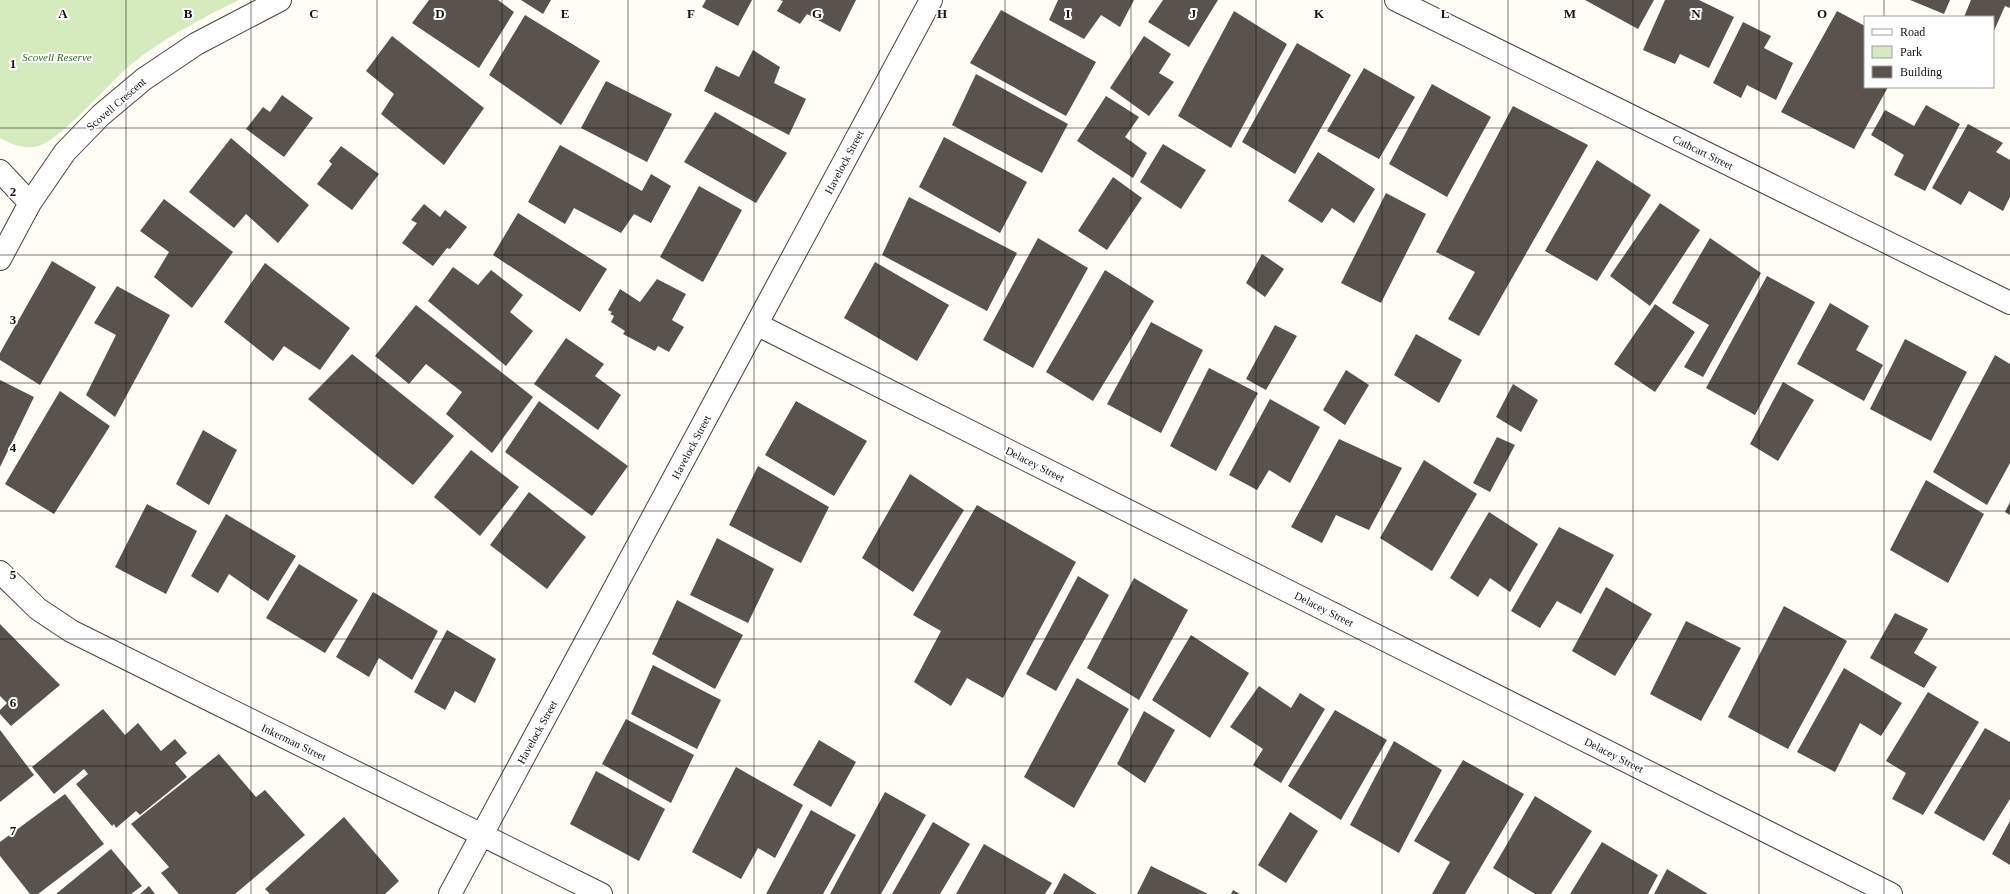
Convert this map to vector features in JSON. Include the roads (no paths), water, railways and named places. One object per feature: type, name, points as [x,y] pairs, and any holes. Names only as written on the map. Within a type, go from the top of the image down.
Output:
[{"type":"street","name":"Scovell Crescent","points":[[0,259],[30,203],[65,152],[101,115],[144,79],[196,44],[280,0]]},
{"type":"street","name":"Havelock Street","points":[[450,894],[931,0]]},
{"type":"street","name":"Cathcart Street","points":[[1396,0],[2010,303]]},
{"type":"street","points":[[0,171],[30,203]]},
{"type":"street","name":"Delacey Street","points":[[758,324],[1891,894]]},
{"type":"street","name":"Inkerman Street","points":[[0,572],[38,609],[71,631],[601,894]]},
{"type":"park label","name":"Scovell Reserve","points":[[57,57]]}]
